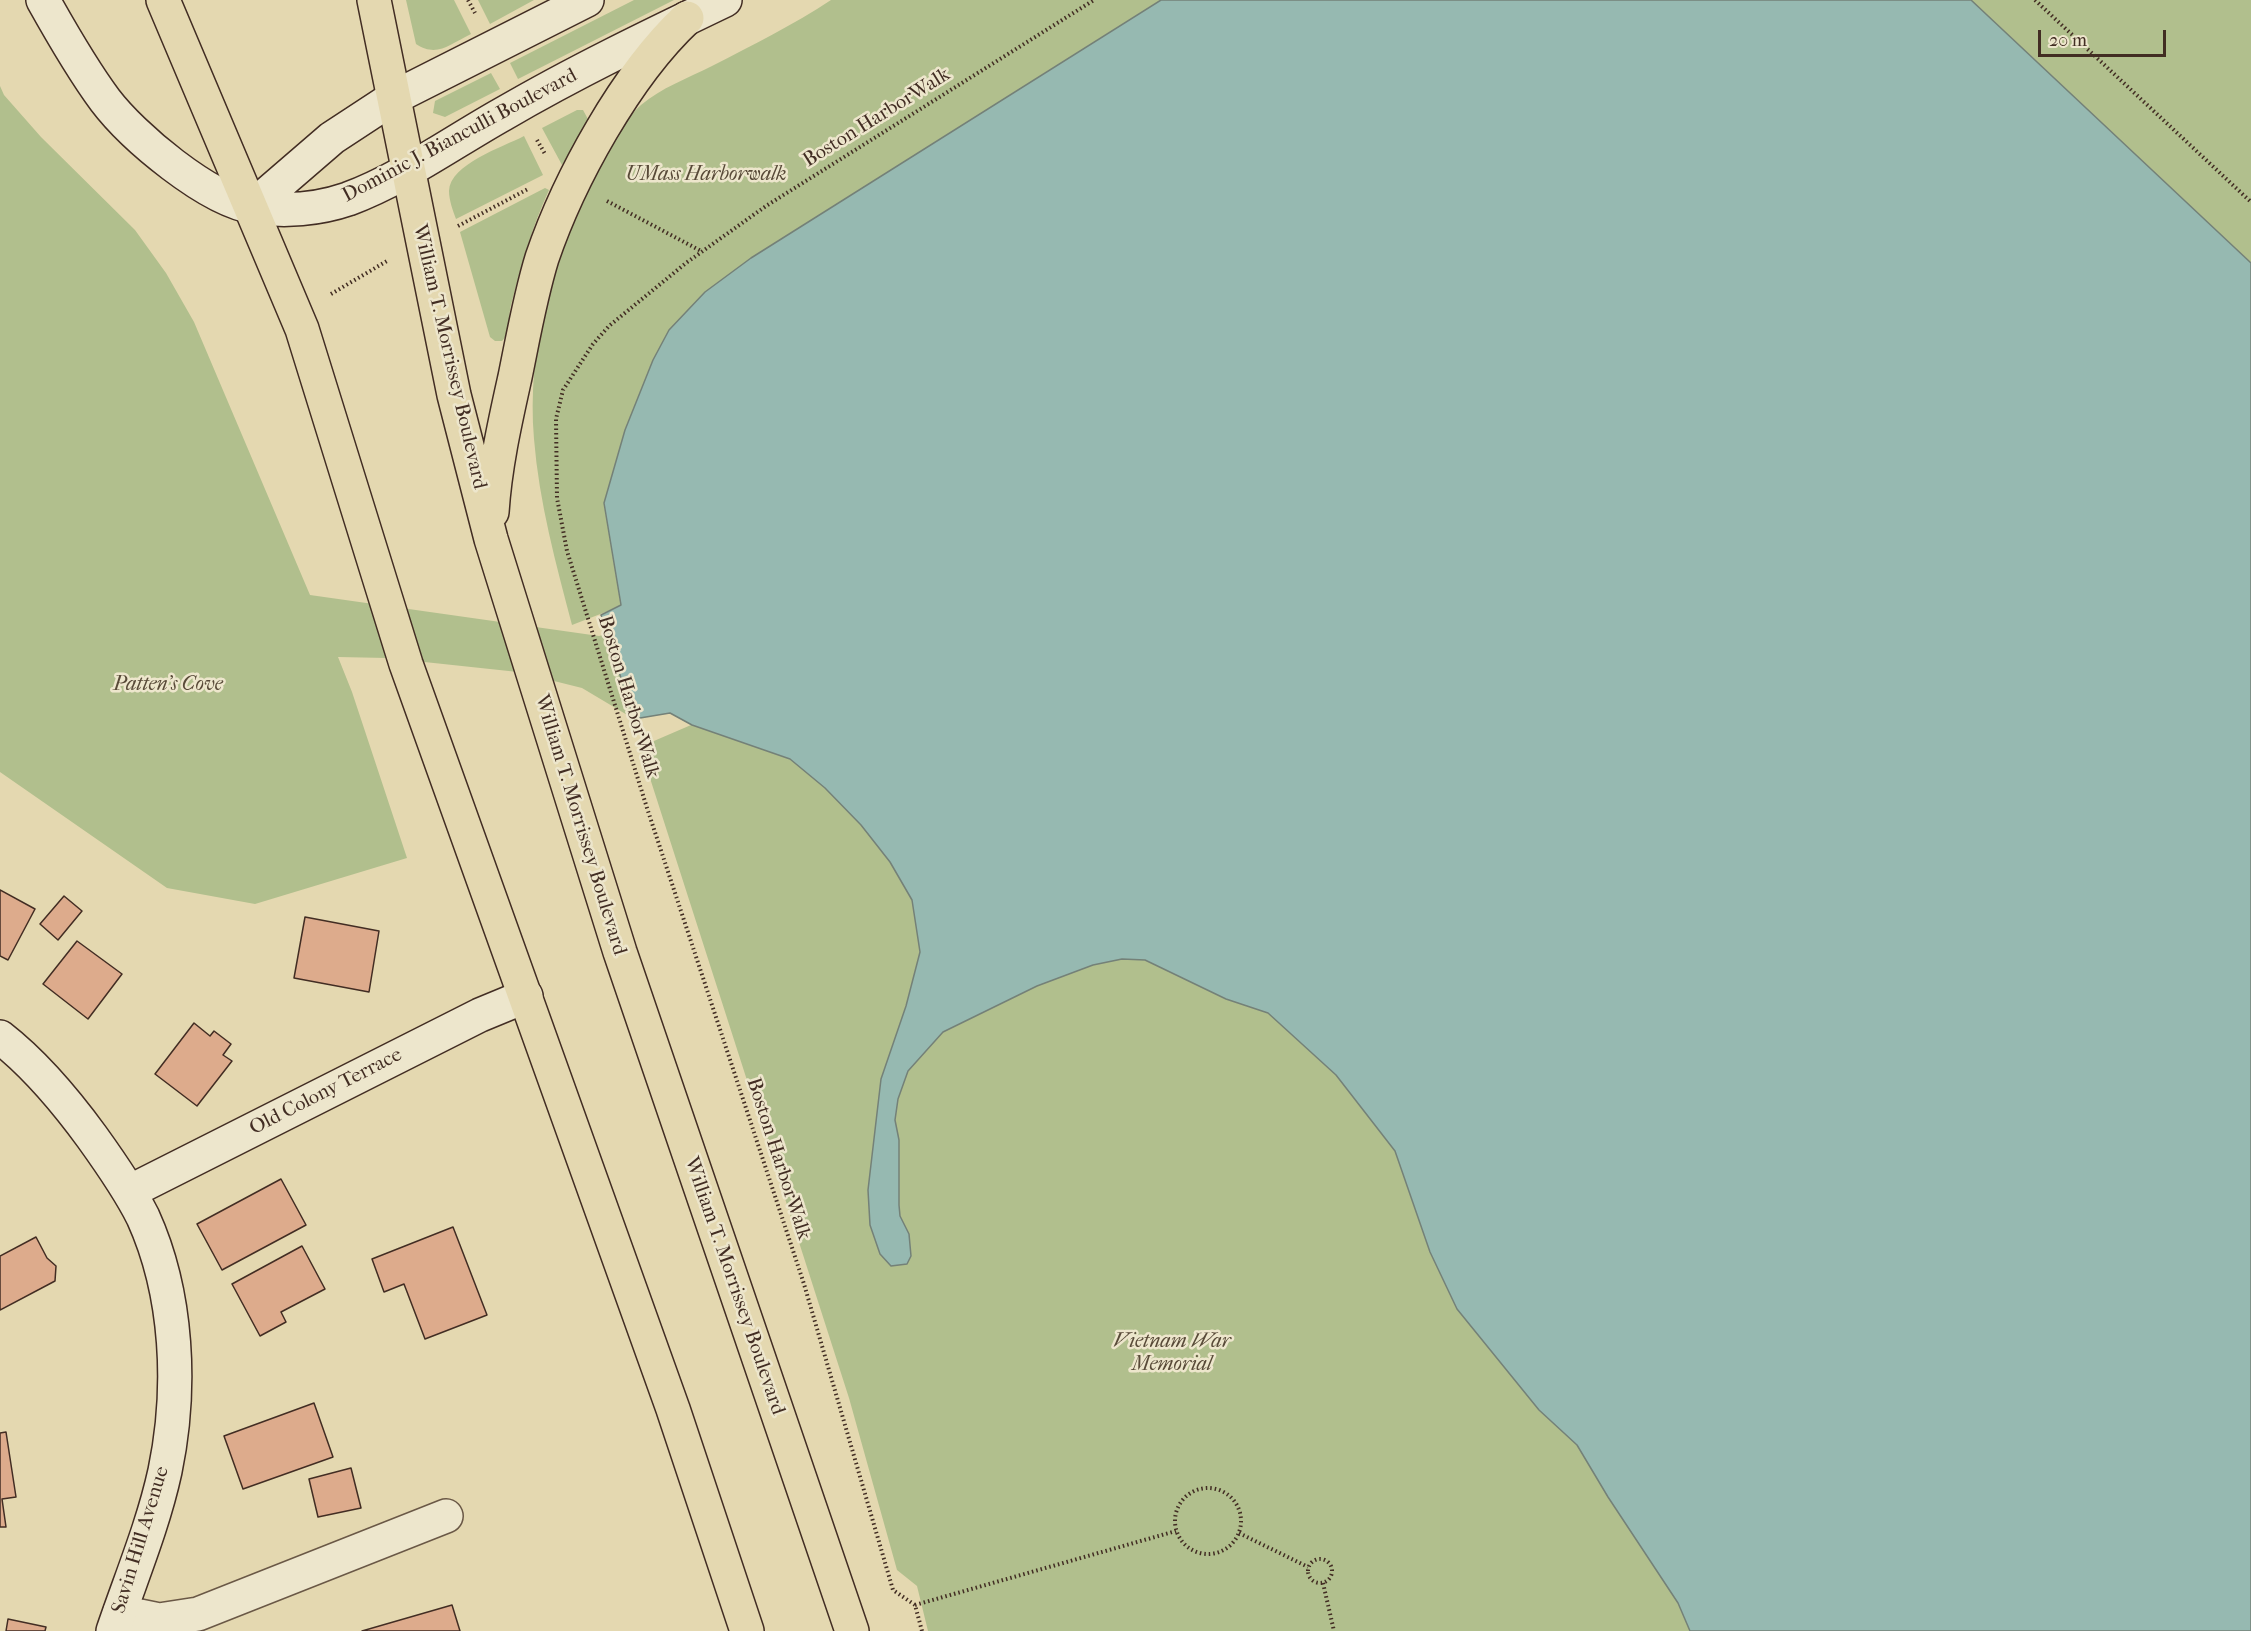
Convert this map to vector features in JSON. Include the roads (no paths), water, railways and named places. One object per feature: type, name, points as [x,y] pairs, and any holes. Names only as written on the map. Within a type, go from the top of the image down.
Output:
[{"type":"main road","points":[[163,0],[302,329],[406,664],[673,1409],[747,1631]]},
{"type":"main road","name":"William T. Morrissey Boulevard","points":[[374,0],[454,395],[492,540],[620,952],[852,1631]]},
{"type":"main road","points":[[492,540],[494,484],[503,433],[543,258],[564,202],[595,144],[659,47],[687,18]]},
{"type":"street","points":[[43,0],[100,92],[134,132],[203,185],[252,207],[325,144],[393,98],[587,0]]},
{"type":"street","name":"Dominic J. Bianculli Boulevard","points":[[252,207],[315,208],[348,199],[407,169],[520,104],[725,0]]},
{"type":"street","name":"Old Colony Terrace","points":[[129,1192],[480,1015],[526,996]]},
{"type":"street","name":"Savin Hill Avenue","points":[[0,1037],[17,1050],[61,1096],[100,1148],[129,1192],[142,1217],[160,1267],[172,1327],[174,1395],[165,1470],[157,1503],[117,1621]]},
{"type":"street","points":[[117,1621],[159,1620],[198,1614],[446,1516]]},
{"type":"water","points":[[1161,0],[1971,0],[2251,263],[2251,1631],[1690,1631],[1678,1603],[1608,1497],[1577,1445],[1539,1410],[1457,1309],[1430,1252],[1395,1151],[1336,1075],[1268,1013],[1226,999],[1145,960],[1122,959],[1093,965],[1037,986],[943,1032],[908,1071],[898,1099],[895,1120],[899,1140],[900,1216],[909,1234],[911,1256],[907,1264],[891,1266],[880,1254],[870,1225],[868,1190],[881,1079],[906,1006],[920,952],[912,900],[890,862],[861,825],[825,788],[790,759],[692,725],[670,713],[634,719],[601,615],[621,605],[604,503],[625,430],[653,360],[669,330],[705,292],[751,258]]},
{"type":"park label","name":"UMass Harborwalk","points":[[706,175]]},
{"type":"park label","name":"Patten's Cove","points":[[168,685]]},
{"type":"park label","name":"Vietnam War Memorial","points":[[1172,1354]]}]
